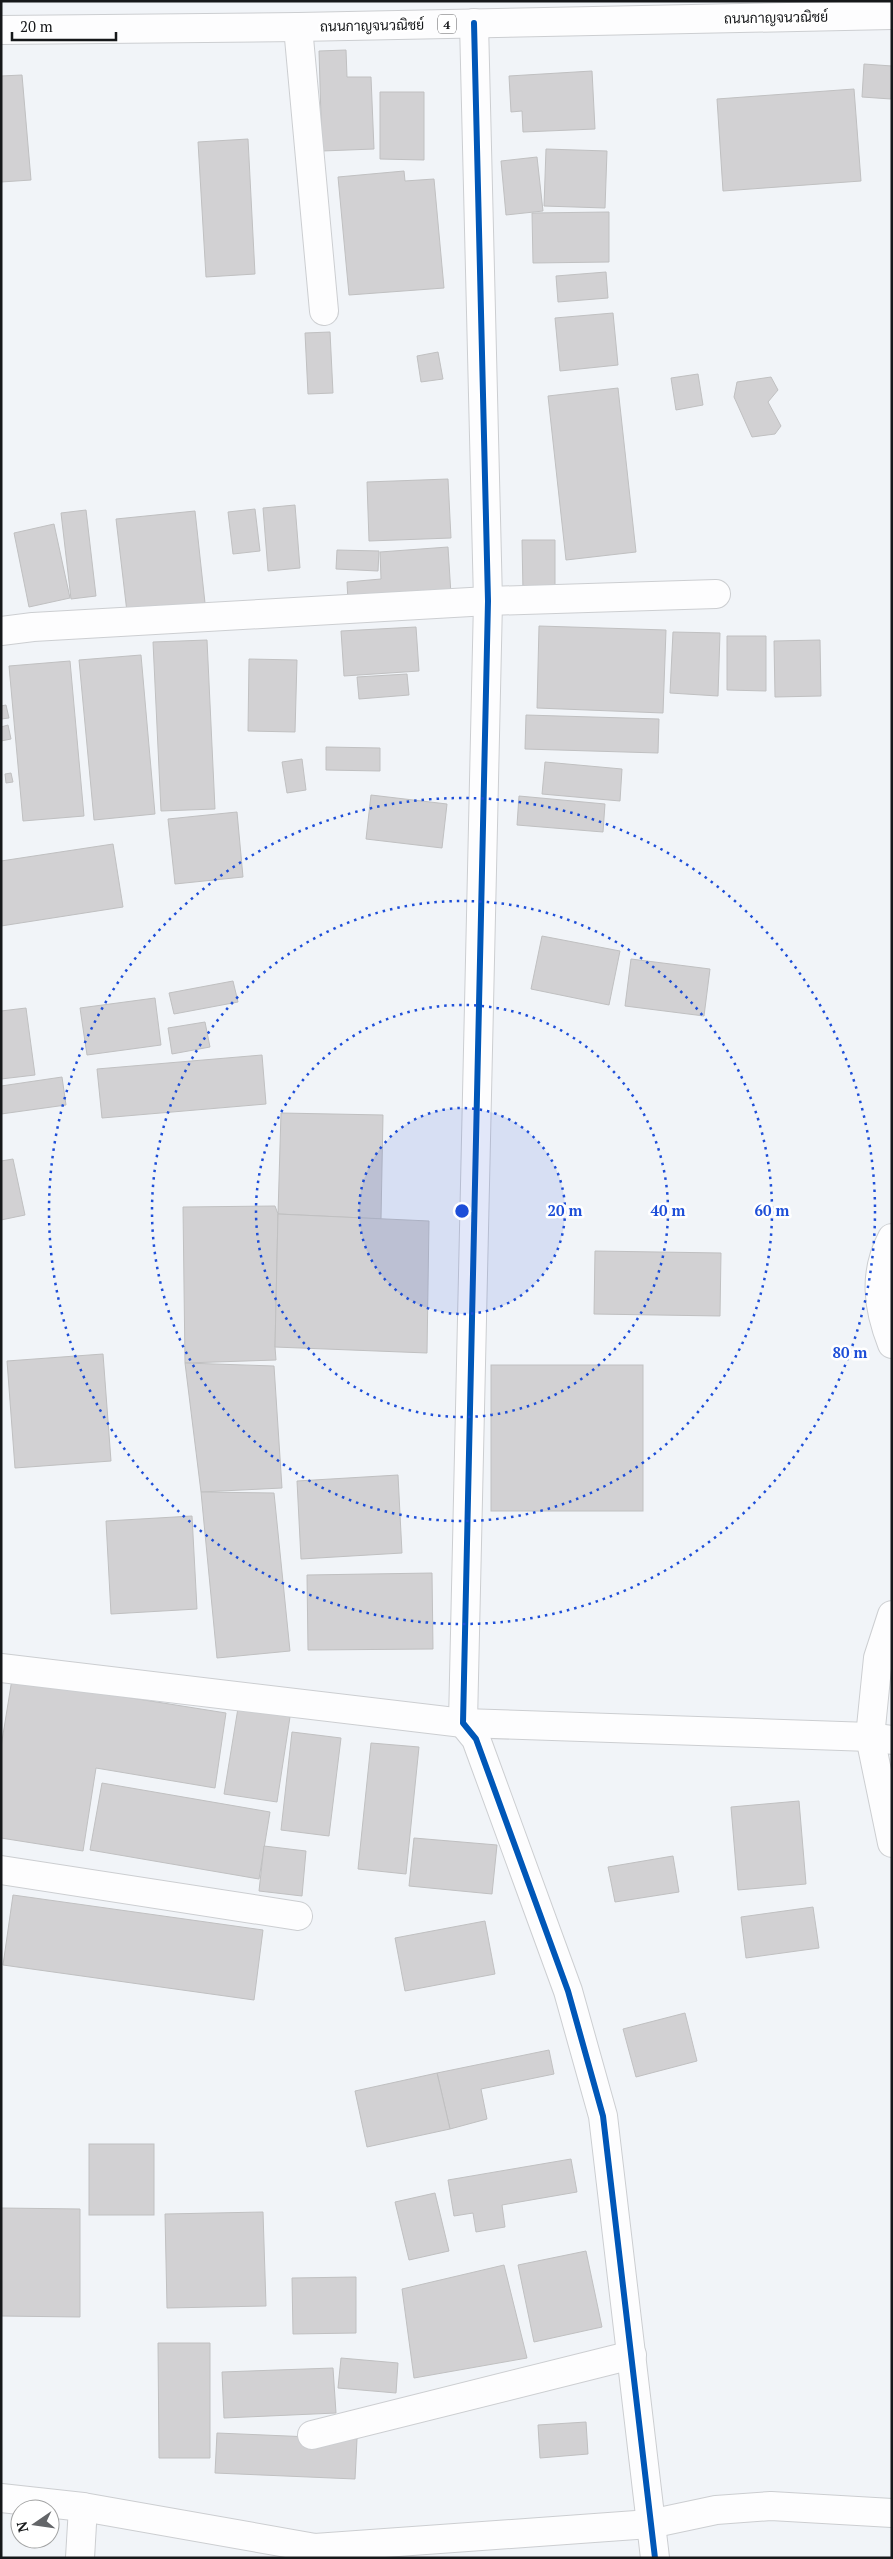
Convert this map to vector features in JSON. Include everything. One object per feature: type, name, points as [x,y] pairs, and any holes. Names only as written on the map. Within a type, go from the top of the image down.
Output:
[{"type":"main road","name":"ถนนกาญจนวณิชย์","points":[[1,30],[298,27],[892,15]]},
{"type":"main road","points":[[474,23],[488,601],[463,1723],[476,1739],[568,1991],[603,2116],[655,2558]]},
{"type":"main road","points":[[298,27],[324,311]]},
{"type":"main road","points":[[1,631],[42,626],[488,601],[716,594]]},
{"type":"main road","points":[[892,1238],[883,1255],[878,1281],[886,1329],[892,1344]]},
{"type":"main road","points":[[892,1615],[878,1658],[881,1738],[892,1843]]},
{"type":"main road","points":[[1,1668],[463,1723],[881,1738]]},
{"type":"main road","points":[[1,1870],[298,1916]]},
{"type":"main road","points":[[312,2435],[632,2355]]},
{"type":"main road","points":[[1,2498],[83,2508],[315,2553],[650,2524],[716,2510],[771,2506],[892,2513]]},
{"type":"main road","points":[[80,2558],[83,2508]]},
{"type":"building","points":[[346,50],[347,77],[371,77],[374,149],[322,151],[319,51]]},
{"type":"building","points":[[864,64],[892,66],[891,99],[862,97]]},
{"type":"building","points":[[592,71],[595,129],[523,132],[522,111],[511,112],[509,76]]},
{"type":"building","points":[[22,75],[31,180],[1,182],[1,76]]},
{"type":"building","points":[[854,89],[861,181],[723,191],[717,99]]},
{"type":"building","points":[[380,92],[424,92],[424,160],[380,159]]},
{"type":"building","points":[[248,139],[255,274],[206,277],[198,142]]},
{"type":"building","points":[[546,149],[607,151],[605,208],[544,206]]},
{"type":"building","points":[[537,157],[543,211],[506,215],[501,161]]},
{"type":"building","points":[[404,171],[405,181],[434,179],[444,288],[349,295],[338,177]]},
{"type":"building","points":[[609,212],[609,262],[533,263],[532,213]]},
{"type":"building","points":[[606,272],[608,298],[558,302],[556,276]]},
{"type":"building","points":[[613,313],[618,365],[560,371],[555,318]]},
{"type":"building","points":[[330,332],[333,393],[308,394],[305,333]]},
{"type":"building","points":[[438,352],[443,379],[421,382],[417,356]]},
{"type":"building","points":[[698,374],[703,405],[676,410],[671,378]]},
{"type":"building","points":[[771,377],[778,390],[768,402],[781,426],[775,434],[752,437],[734,397],[737,382]]},
{"type":"building","points":[[618,388],[636,552],[566,560],[548,396]]},
{"type":"building","points":[[448,479],[451,538],[369,541],[367,482]]},
{"type":"building","points":[[295,505],[300,568],[268,571],[263,508]]},
{"type":"building","points":[[255,509],[260,551],[233,554],[228,512]]},
{"type":"building","points":[[86,510],[96,596],[71,599],[61,513]]},
{"type":"building","points":[[195,511],[205,603],[127,612],[116,519]]},
{"type":"building","points":[[54,524],[70,598],[29,607],[14,533]]},
{"type":"building","points":[[522,540],[555,540],[555,592],[523,592]]},
{"type":"building","points":[[448,547],[451,595],[348,601],[347,582],[381,579],[380,552]]},
{"type":"building","points":[[337,550],[379,551],[378,571],[336,569]]},
{"type":"building","points":[[539,626],[666,630],[663,713],[537,708]]},
{"type":"building","points":[[416,627],[419,671],[344,676],[341,631]]},
{"type":"building","points":[[673,632],[720,633],[718,696],[670,693]]},
{"type":"building","points":[[727,636],[766,636],[766,691],[727,690]]},
{"type":"building","points":[[207,640],[215,809],[161,811],[153,642]]},
{"type":"building","points":[[820,640],[821,696],[775,697],[774,641]]},
{"type":"building","points":[[141,655],[155,814],[94,820],[79,660]]},
{"type":"building","points":[[249,659],[297,660],[295,732],[248,731]]},
{"type":"building","points":[[70,661],[84,816],[23,821],[9,666]]},
{"type":"building","points":[[407,674],[409,695],[359,699],[357,677]]},
{"type":"building","points":[[6,705],[9,718],[1,719],[1,706]]},
{"type":"building","points":[[526,715],[659,719],[658,753],[525,749]]},
{"type":"building","points":[[8,725],[11,739],[1,741],[1,727]]},
{"type":"building","points":[[326,747],[380,748],[380,771],[326,770]]},
{"type":"building","points":[[302,759],[306,790],[287,793],[282,762]]},
{"type":"building","points":[[545,762],[622,769],[620,801],[542,794]]},
{"type":"building","points":[[11,773],[13,782],[6,783],[5,774]]},
{"type":"building","points":[[371,795],[447,804],[442,848],[366,839]]},
{"type":"building","points":[[519,796],[605,804],[603,832],[517,825]]},
{"type":"building","points":[[237,812],[243,877],[175,884],[168,819]]},
{"type":"building","points":[[113,844],[123,907],[1,926],[1,861]]},
{"type":"building","points":[[542,936],[620,951],[609,1005],[531,989]]},
{"type":"building","points":[[631,959],[710,969],[704,1016],[625,1006]]},
{"type":"building","points":[[233,981],[238,1002],[174,1014],[169,993]]},
{"type":"building","points":[[155,998],[161,1045],[87,1055],[80,1008]]},
{"type":"building","points":[[26,1008],[35,1075],[1,1079],[1,1011]]},
{"type":"building","points":[[205,1022],[210,1047],[172,1054],[168,1028]]},
{"type":"building","points":[[262,1055],[266,1104],[102,1118],[97,1069]]},
{"type":"building","points":[[62,1077],[66,1105],[1,1114],[1,1086]]},
{"type":"building","points":[[281,1113],[383,1115],[381,1219],[278,1214]]},
{"type":"building","points":[[13,1159],[25,1215],[1,1220],[1,1161]]},
{"type":"building","points":[[275,1206],[278,1214],[276,1360],[185,1363],[183,1207]]},
{"type":"building","points":[[278,1214],[429,1221],[427,1353],[275,1347]]},
{"type":"building","points":[[595,1251],[721,1253],[720,1316],[594,1314]]},
{"type":"building","points":[[103,1354],[111,1461],[15,1468],[7,1361]]},
{"type":"building","points":[[185,1363],[274,1366],[282,1488],[201,1492]]},
{"type":"building","points":[[491,1365],[643,1365],[643,1511],[491,1511]]},
{"type":"building","points":[[398,1475],[402,1553],[301,1559],[297,1481]]},
{"type":"building","points":[[201,1492],[274,1493],[290,1651],[217,1658]]},
{"type":"building","points":[[192,1516],[197,1609],[111,1614],[106,1521]]},
{"type":"building","points":[[432,1573],[433,1649],[308,1650],[307,1575]]},
{"type":"building","points":[[12,1679],[226,1713],[215,1788],[96,1768],[83,1851],[1,1838],[1,1747]]},
{"type":"building","points":[[238,1708],[290,1717],[277,1802],[224,1794]]},
{"type":"building","points":[[292,1732],[341,1738],[329,1836],[281,1830]]},
{"type":"building","points":[[371,1743],[419,1747],[406,1874],[358,1869]]},
{"type":"building","points":[[102,1783],[270,1812],[259,1879],[90,1850]]},
{"type":"building","points":[[799,1801],[806,1884],[738,1890],[731,1807]]},
{"type":"building","points":[[414,1838],[497,1845],[492,1894],[409,1886]]},
{"type":"building","points":[[264,1846],[306,1851],[302,1896],[259,1891]]},
{"type":"building","points":[[673,1856],[679,1892],[615,1902],[608,1867]]},
{"type":"building","points":[[13,1895],[263,1930],[254,2000],[3,1965]]},
{"type":"building","points":[[813,1907],[819,1948],[746,1958],[741,1917]]},
{"type":"building","points":[[485,1921],[495,1974],[405,1991],[395,1938]]},
{"type":"building","points":[[685,2013],[697,2061],[636,2077],[623,2029]]},
{"type":"building","points":[[549,2050],[554,2074],[481,2089],[487,2119],[450,2129],[437,2073]]},
{"type":"building","points":[[437,2073],[450,2129],[367,2147],[355,2091]]},
{"type":"building","points":[[89,2144],[154,2144],[154,2215],[89,2215]]},
{"type":"building","points":[[571,2159],[577,2192],[502,2205],[505,2227],[476,2232],[473,2213],[454,2216],[448,2180]]},
{"type":"building","points":[[435,2193],[449,2251],[409,2260],[395,2202]]},
{"type":"building","points":[[1,2208],[80,2209],[80,2317],[1,2316]]},
{"type":"building","points":[[263,2212],[266,2306],[167,2308],[165,2214]]},
{"type":"building","points":[[586,2251],[602,2327],[534,2342],[518,2265]]},
{"type":"building","points":[[504,2265],[527,2358],[414,2378],[402,2289]]},
{"type":"building","points":[[356,2277],[356,2333],[293,2334],[292,2278]]},
{"type":"building","points":[[158,2343],[210,2343],[210,2458],[159,2458]]},
{"type":"building","points":[[341,2358],[398,2363],[396,2393],[338,2388]]},
{"type":"building","points":[[333,2368],[336,2413],[224,2418],[222,2372]]},
{"type":"building","points":[[586,2422],[588,2454],[540,2458],[538,2425]]},
{"type":"building","points":[[217,2433],[357,2439],[355,2479],[215,2473]]},
{"type":"cycle path","points":[[474,23],[488,601],[463,1723],[476,1739],[568,1991],[603,2116],[655,2558]]}]
